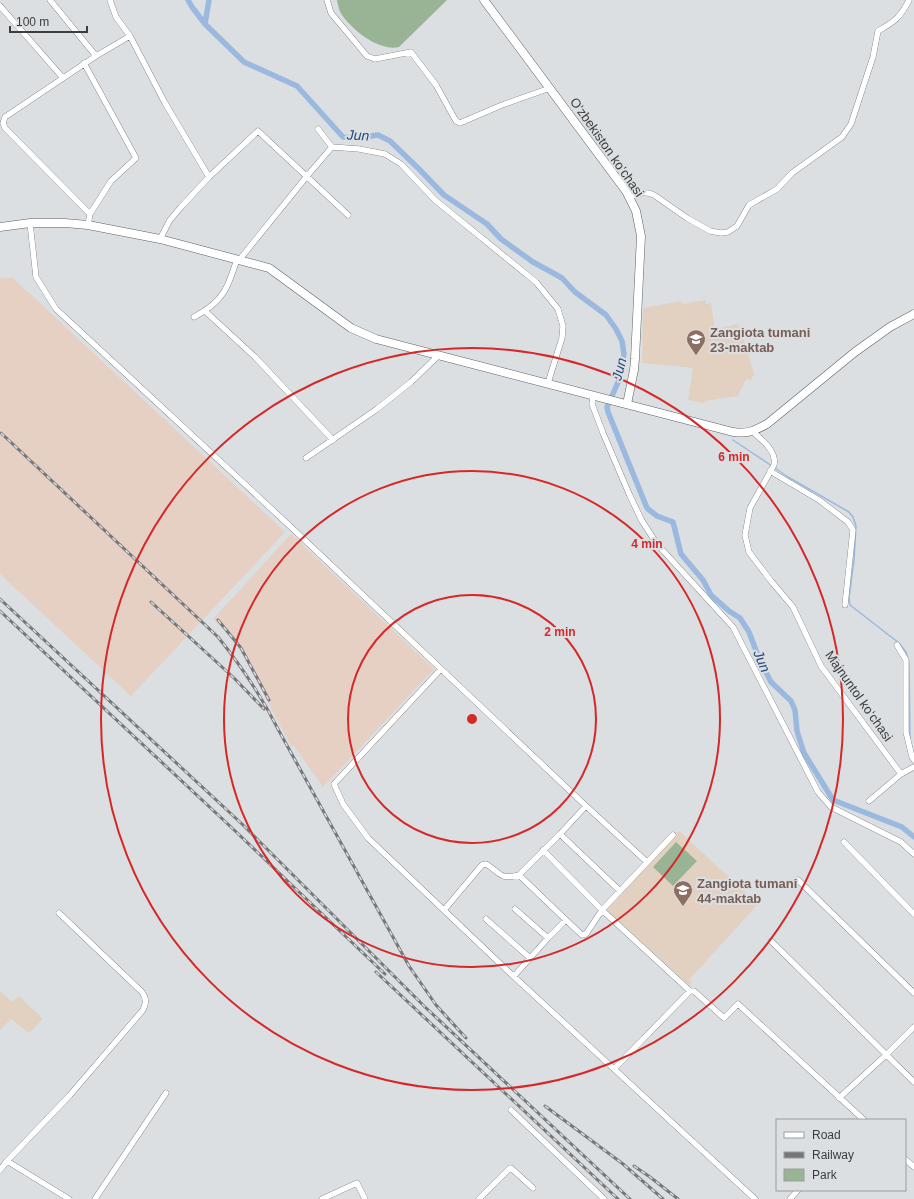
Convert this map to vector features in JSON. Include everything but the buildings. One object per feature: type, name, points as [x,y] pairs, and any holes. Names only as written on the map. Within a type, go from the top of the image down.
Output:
[{"type":"main road","name":"O'zbekiston ko'chasi","points":[[485,0],[630,197],[636,211],[641,236],[635,359],[627,404]]},
{"type":"main road","points":[[0,227],[65,223],[88,226],[160,240],[239,259],[269,268],[352,328],[376,338],[723,430],[746,434],[753,432],[767,424],[855,352],[895,324],[914,314]]},
{"type":"street","points":[[50,0],[96,56]]},
{"type":"street","points":[[110,0],[116,17],[130,36],[165,103],[209,177]]},
{"type":"street","points":[[327,0],[331,13],[367,56],[375,59],[412,52],[436,85],[456,121],[460,123],[502,105],[550,88]]},
{"type":"street","points":[[630,197],[641,192],[649,192],[687,218],[716,232],[728,232],[737,226],[749,205],[777,189],[792,173],[842,137],[851,124],[856,110],[873,57],[878,31],[890,24],[903,13],[909,0]]},
{"type":"street","points":[[0,6],[63,78]]},
{"type":"street","points":[[90,214],[5,128],[3,123],[5,118],[84,63],[130,36]]},
{"type":"street","points":[[84,63],[136,158],[111,181],[90,214],[88,226]]},
{"type":"street","points":[[318,129],[332,147],[359,149],[385,154],[401,164],[435,200],[536,282],[558,309],[563,326],[562,338],[548,383]]},
{"type":"street","points":[[160,240],[170,220],[209,177],[258,131],[348,215]]},
{"type":"street","points":[[194,316],[205,311],[219,299],[226,290],[239,259],[306,176],[332,147]]},
{"type":"street","points":[[30,224],[36,277],[56,310],[292,528],[647,862]]},
{"type":"street","points":[[205,311],[255,358],[333,440]]},
{"type":"street","points":[[306,458],[377,409],[411,382],[439,355]]},
{"type":"street","points":[[592,396],[592,404],[603,433],[642,521],[657,544],[733,627],[818,792],[830,807],[901,842],[914,854]]},
{"type":"street","points":[[753,432],[767,445],[775,460],[772,468],[848,522],[853,530],[845,605]]},
{"type":"street","name":"Majnuntol ko‘chasi","points":[[772,468],[750,508],[745,535],[749,552],[793,607],[821,666],[901,774]]},
{"type":"street","points":[[897,645],[906,660],[906,732],[914,760]]},
{"type":"street","points":[[441,669],[334,784],[343,804],[368,838],[514,976],[755,1199]]},
{"type":"street","points":[[869,802],[901,774],[914,767]]},
{"type":"street","points":[[444,910],[482,865],[486,864],[504,877],[519,875],[586,806]]},
{"type":"street","points":[[560,834],[620,891]]},
{"type":"street","points":[[519,875],[584,935],[602,910],[672,835]]},
{"type":"street","points":[[844,842],[914,914]]},
{"type":"street","points":[[543,850],[602,910],[690,991],[694,991],[724,1018],[738,1004],[862,1119]]},
{"type":"street","points":[[798,880],[914,993]]},
{"type":"street","points":[[515,909],[548,938]]},
{"type":"street","points":[[0,1170],[70,1095],[143,1010],[146,1003],[142,992],[59,913]]},
{"type":"street","points":[[486,919],[530,958]]},
{"type":"street","points":[[514,976],[566,920]]},
{"type":"street","points":[[771,941],[914,1082]]},
{"type":"street","points":[[614,1069],[690,991]]},
{"type":"street","points":[[840,1098],[914,1027]]},
{"type":"street","points":[[95,1199],[166,1093]]},
{"type":"street","points":[[511,1110],[604,1199]]},
{"type":"street","points":[[906,1160],[914,1167]]},
{"type":"street","points":[[7,1161],[69,1199]]},
{"type":"street","points":[[479,1199],[510,1168],[512,1168],[533,1188]]},
{"type":"street","points":[[322,1199],[357,1183],[365,1199]]},
{"type":"street","points":[[790,1199],[797,1191]]},
{"type":"shaded area","points":[[0,278],[13,278],[285,532],[131,696],[0,574]]},
{"type":"shaded area","name":"Zangiota tumani 23-maktab","points":[[706,300],[706,304],[711,303],[715,329],[738,324],[754,374],[751,380],[746,379],[738,396],[705,401],[704,403],[688,400],[693,368],[642,363],[643,308],[681,301],[682,304]]},
{"type":"shaded area","points":[[291,534],[434,669],[323,787],[294,746],[291,746],[236,642],[213,619]]},
{"type":"shaded area","name":"Zangiota tumani 44-maktab","points":[[679,831],[758,904],[689,980],[692,982],[689,985],[607,910]]},
{"type":"shaded area","points":[[0,991],[12,1002],[19,996],[43,1019],[29,1033],[11,1019],[0,1030]]},
{"type":"green space","points":[[337,0],[447,0],[399,47],[392,48],[375,43],[352,27],[341,13]]},
{"type":"green space","points":[[676,842],[697,861],[673,886],[653,867]]},
{"type":"waterway","name":"Jun","points":[[188,0],[205,24],[244,62],[297,86],[343,137],[355,138],[378,135],[390,141],[444,195],[487,224],[501,239],[533,262],[562,278],[575,292],[606,315],[622,341],[624,354],[619,380],[607,407],[608,412],[647,508],[657,516],[673,522],[681,554],[703,580],[711,595],[729,611],[740,618],[749,632],[760,661],[771,682],[791,701],[795,710],[797,731],[804,753],[833,800],[902,827],[914,837]]},
{"type":"waterway","points":[[205,24],[209,0]]},
{"type":"waterway","points":[[733,440],[772,466]]},
{"type":"waterway","points":[[775,468],[849,512],[853,517],[856,526],[854,560],[849,598],[850,605],[899,643],[906,652],[909,662],[910,738]]},
{"type":"railway","points":[[1,433],[218,637],[227,648],[266,706],[409,966],[436,1005],[466,1038]]},
{"type":"railway","points":[[0,599],[242,824],[425,1007],[630,1199]]},
{"type":"railway","points":[[151,602],[234,678],[264,709]]},
{"type":"railway","points":[[0,611],[232,828],[385,974]]},
{"type":"railway","points":[[218,620],[241,648],[269,700]]},
{"type":"railway","points":[[376,972],[618,1199]]},
{"type":"railway","points":[[545,1106],[623,1164],[663,1199]]},
{"type":"railway","points":[[634,1166],[678,1199]]},
{"type":"place","name":"Zangiota tumani 23-maktab","points":[[696,356]]},
{"type":"place","name":"Zangiota tumani 44-maktab","points":[[683,907]]}]
